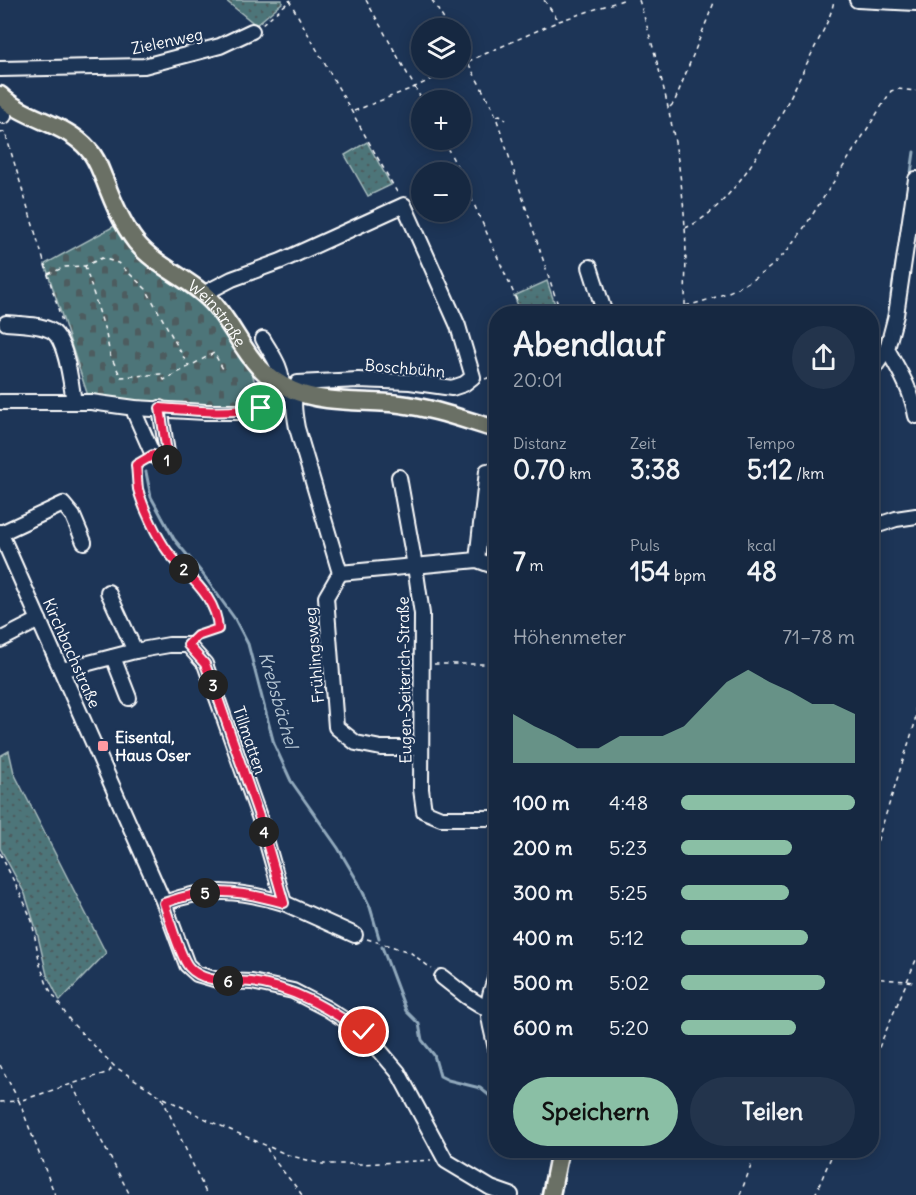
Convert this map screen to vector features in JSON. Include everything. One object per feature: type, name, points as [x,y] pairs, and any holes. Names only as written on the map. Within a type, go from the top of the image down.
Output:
[{"type":"main road","name":"Weinstraße","points":[[4,104],[74,136],[90,150],[98,163],[122,220],[136,242],[154,260],[214,304],[253,363],[263,374],[288,388],[316,397],[401,404],[433,410],[489,427]]},
{"type":"main road","points":[[551,1195],[558,1158]]},
{"type":"street","points":[[857,0],[916,3]]},
{"type":"street","name":"Zielenweg","points":[[0,69],[144,66],[220,46],[252,31]]},
{"type":"street","points":[[879,361],[887,349],[896,315],[916,179]]},
{"type":"street","points":[[203,294],[232,279],[281,261],[404,205]]},
{"type":"street","name":"Boschbühn","points":[[288,388],[298,383],[358,380],[410,382],[452,388],[464,384],[473,377],[458,326],[404,205]]},
{"type":"street","points":[[590,267],[602,306]]},
{"type":"street","points":[[6,323],[30,325],[51,331],[58,338],[67,363],[75,402]]},
{"type":"street","points":[[263,339],[288,388],[297,428],[340,573],[477,560],[489,564]]},
{"type":"street","points":[[887,349],[903,377],[914,403],[916,416]]},
{"type":"street","points":[[0,402],[75,402],[135,408],[241,412],[283,402],[288,388]]},
{"type":"street","points":[[135,408],[135,414],[153,455],[162,462],[168,459],[160,408]]},
{"type":"street","points":[[477,560],[487,471]]},
{"type":"street","name":"Eugen-Seiterich-Straße","points":[[399,477],[416,566],[422,614],[421,748],[424,811],[441,818],[489,818]]},
{"type":"street","points":[[0,532],[63,504],[73,516],[84,542]]},
{"type":"street","points":[[879,525],[916,516]]},
{"type":"street","name":"Kirchbachstraße","points":[[0,532],[164,903],[187,965],[197,975],[221,981],[252,982],[293,991],[364,1032],[398,1072],[446,1161]]},
{"type":"street","name":"Frühlingsweg","points":[[340,573],[326,597],[336,727],[356,743],[381,748],[421,748]]},
{"type":"street","points":[[108,592],[135,651]]},
{"type":"street","points":[[0,640],[39,620]]},
{"type":"street","points":[[62,670],[135,651],[169,645],[188,645]]},
{"type":"street","name":"Tillmatten","points":[[188,645],[205,664],[218,698],[261,822],[284,903]]},
{"type":"street","points":[[113,657],[129,698]]},
{"type":"street","points":[[164,903],[184,896],[223,891],[252,894],[284,903],[355,935]]},
{"type":"street","points":[[442,977],[487,1009]]},
{"type":"street","points":[[489,994],[487,1009],[489,1018]]},
{"type":"street","points":[[446,1161],[490,1188],[511,1195]]},
{"type":"path","points":[[252,31],[290,0],[404,205]]},
{"type":"path","points":[[366,0],[417,90]]},
{"type":"path","points":[[432,0],[443,18]]},
{"type":"path","points":[[544,0],[559,21]]},
{"type":"path","points":[[471,61],[559,21],[623,0]]},
{"type":"path","points":[[639,0],[669,108],[678,163],[685,228],[685,306],[732,291],[756,277],[782,256],[801,232],[891,91],[897,89],[916,91]]},
{"type":"path","points":[[669,108],[678,93],[715,0]]},
{"type":"path","points":[[685,228],[693,225],[721,203],[752,163],[788,102],[833,9],[834,0]]},
{"type":"path","points":[[471,66],[496,116],[558,306]]},
{"type":"path","points":[[353,112],[434,78]]},
{"type":"path","points":[[496,116],[501,115],[507,120]]},
{"type":"path","points":[[0,133],[5,132],[15,160],[25,202],[66,333],[58,338]]},
{"type":"path","points":[[471,198],[519,306]]},
{"type":"path","points":[[47,275],[65,267],[85,266],[102,258],[118,262],[146,289],[189,368]]},
{"type":"path","points":[[85,266],[106,334],[110,355],[121,377],[161,374],[164,381],[214,353],[223,369]]},
{"type":"path","points":[[153,455],[136,465],[138,488],[155,529],[168,551],[203,591],[218,620],[218,629],[197,636],[188,645]]},
{"type":"path","points":[[423,664],[489,664]]},
{"type":"path","points":[[879,836],[915,723],[916,696]]},
{"type":"path","points":[[0,853],[32,921],[40,964],[48,987],[71,1022],[114,1066],[162,1097],[288,1155],[322,1164],[364,1164],[425,1159],[446,1161]]},
{"type":"path","points":[[355,935],[410,952],[442,977]]},
{"type":"path","points":[[879,1048],[916,960]]},
{"type":"path","points":[[879,978],[916,982]]},
{"type":"path","points":[[0,1065],[19,1101],[55,1195]]},
{"type":"path","points":[[0,1102],[19,1101],[109,1072],[114,1066]]},
{"type":"path","points":[[72,1084],[130,1195]]},
{"type":"path","points":[[162,1097],[162,1102],[207,1195]]},
{"type":"path","points":[[267,1147],[268,1153],[302,1195]]},
{"type":"path","points":[[740,1195],[754,1158]]},
{"type":"path","points":[[815,1195],[831,1158]]},
{"type":"green space","points":[[225,0],[282,0],[282,3],[256,25]]},
{"type":"green space","points":[[367,142],[391,185],[368,196],[345,155]]},
{"type":"green space","points":[[118,224],[137,257],[202,302],[214,316],[253,376],[259,400],[210,409],[88,396],[45,264]]},
{"type":"green space","points":[[547,281],[556,306],[518,306],[514,296]]},
{"type":"green space","points":[[9,751],[14,773],[106,953],[60,1001],[47,975],[25,894],[0,848],[0,756]]},
{"type":"waterway","points":[[910,180],[914,152]]},
{"type":"waterway","points":[[895,269],[901,236]]},
{"type":"waterway","points":[[891,295],[894,276]]},
{"type":"waterway","points":[[885,331],[890,303]]},
{"type":"waterway","name":"Krebsbächel","points":[[146,472],[151,497],[174,539],[235,619],[248,644],[274,744],[291,781],[338,848],[358,882],[370,907],[379,938]]},
{"type":"waterway","name":"Krebsbächel","points":[[382,947],[406,1011],[419,1024],[422,1040],[434,1055],[440,1076],[480,1088],[489,1095]]},
{"type":"waterway","name":"Krebsbächel","points":[[567,1162],[568,1158]]},
{"type":"waterway","name":"Krebsbächel","points":[[560,1195],[565,1172]]},
{"type":"place","name":"Eisental, Haus Oser","points":[[103,746]]},
{"type":"route","points":[[261,408],[241,412],[160,408],[159,414],[168,459],[158,461],[153,455],[136,465],[138,488],[155,529],[168,551],[203,591],[218,620],[218,629],[197,636],[188,645],[205,664],[218,698],[261,822],[284,903],[252,894],[223,891],[184,896],[164,903],[187,965],[197,975],[221,981],[252,982],[293,991],[364,1032]]}]
